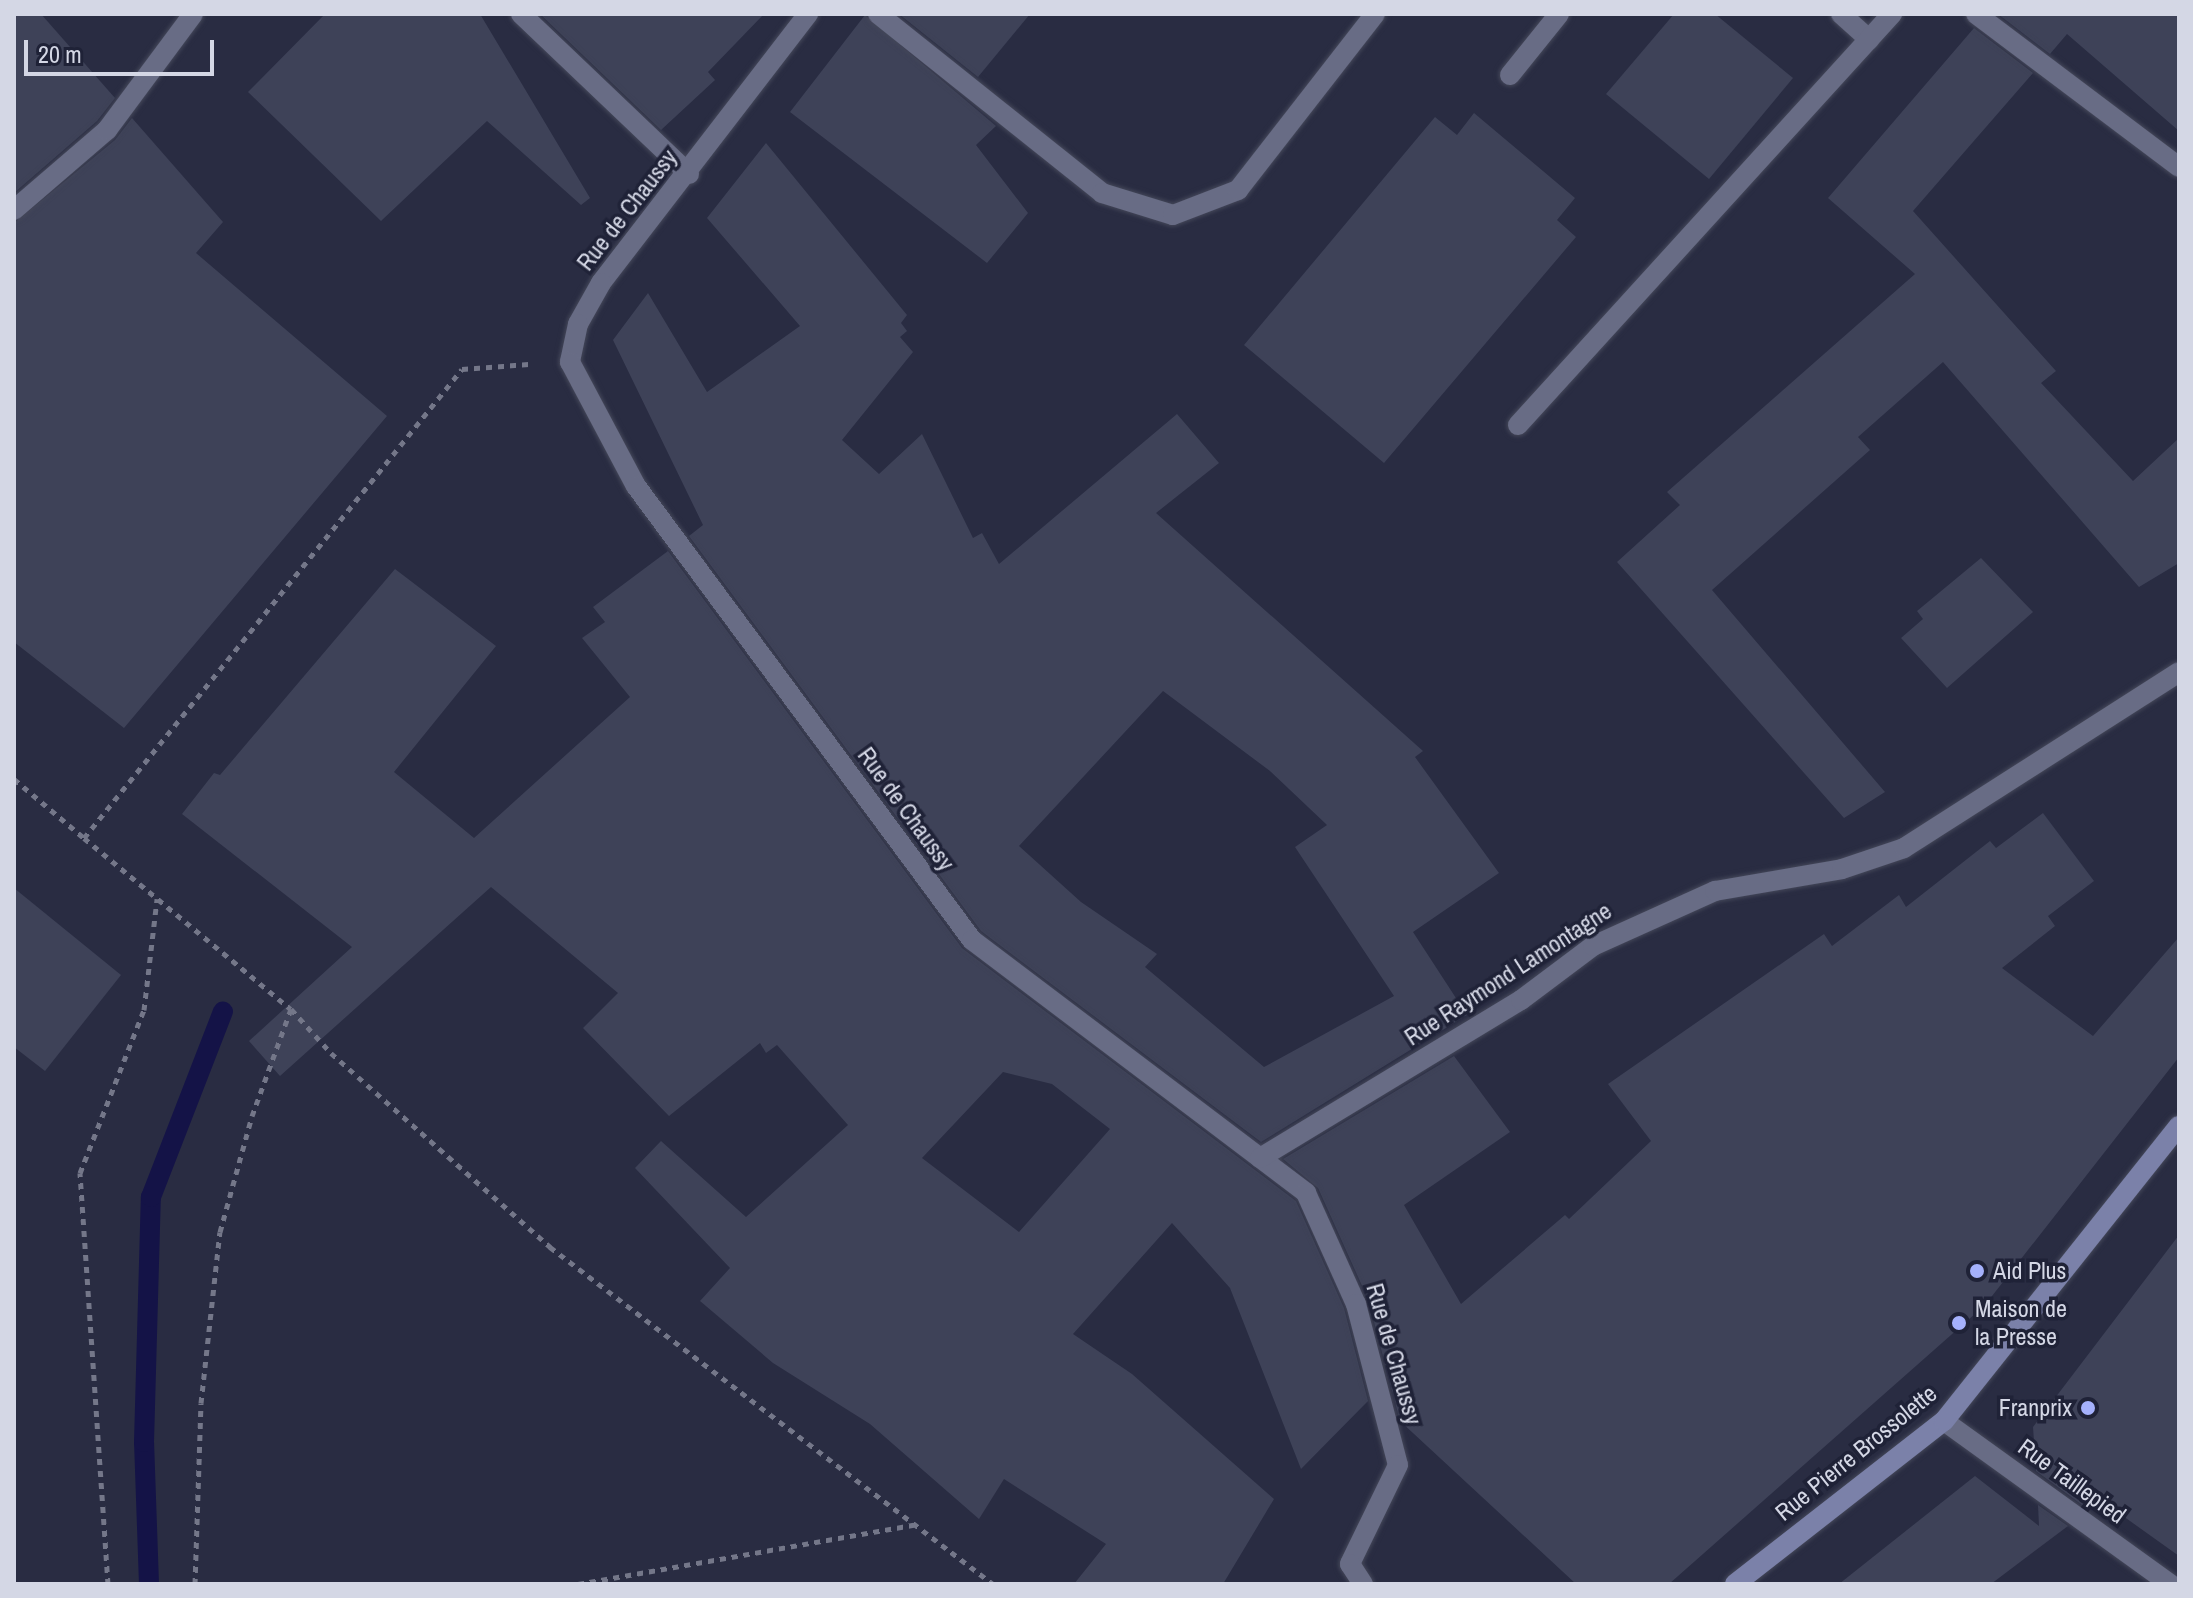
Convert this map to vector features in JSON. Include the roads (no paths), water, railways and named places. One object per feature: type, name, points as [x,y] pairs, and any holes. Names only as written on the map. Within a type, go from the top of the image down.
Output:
[{"type":"main road","name":"Rue Pierre Brossolette","points":[[1735,1584],[1944,1421],[2179,1126]]},
{"type":"street","points":[[14,210],[107,130],[193,14]]},
{"type":"street","points":[[521,14],[689,174]]},
{"type":"street","name":"Rue de Chaussy","points":[[808,14],[689,174],[601,283],[578,324],[570,362],[636,486],[972,940],[1306,1193],[1356,1304],[1398,1465],[1350,1564],[1363,1584]]},
{"type":"street","points":[[878,14],[1102,193],[1173,215],[1238,190],[1375,14]]},
{"type":"street","points":[[1510,75],[1559,14]]},
{"type":"street","points":[[1841,14],[1869,39]]},
{"type":"street","points":[[1518,425],[1892,14]]},
{"type":"street","points":[[1976,14],[2179,167]]},
{"type":"street","name":"Rue Raymond Lamontagne","points":[[1260,1158],[1521,1000],[1593,946],[1715,891],[1842,869],[1904,848],[2179,672]]},
{"type":"street","name":"Rue Taillepied","points":[[1944,1421],[2170,1584]]},
{"type":"waterway","points":[[149,1584],[144,1442],[151,1197],[223,1011]]},
{"type":"place","name":"Aid Plus","points":[[1977,1271]]},
{"type":"place","name":"Maison de la Presse","points":[[1959,1323]]},
{"type":"place","name":"Franprix","points":[[2088,1408]]}]
